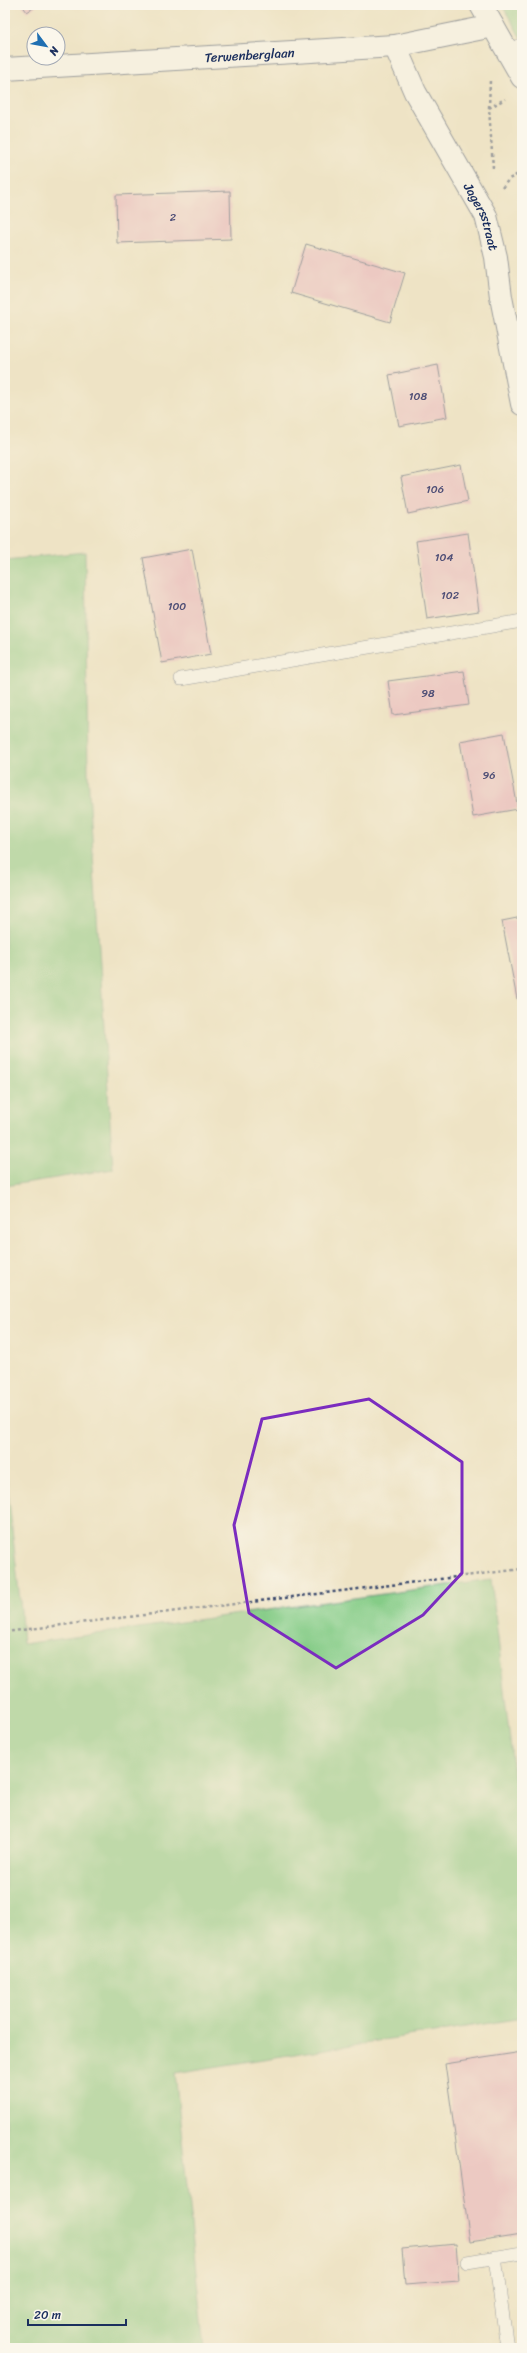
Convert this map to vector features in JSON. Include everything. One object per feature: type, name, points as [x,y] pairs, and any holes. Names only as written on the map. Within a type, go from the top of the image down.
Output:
[{"type":"street","points":[[481,5],[493,26],[515,48],[522,77]]},
{"type":"street","name":"Terwenberglaan","points":[[5,70],[395,46],[493,26]]},
{"type":"street","name":"Jagersstraat","points":[[395,46],[415,92],[491,208],[501,298],[522,404]]},
{"type":"lane","points":[[181,679],[522,621]]},
{"type":"lane","points":[[467,2262],[522,2253]]},
{"type":"lane","points":[[495,2258],[507,2348]]},
{"type":"path","points":[[493,170],[489,108],[507,98]]},
{"type":"path","points":[[491,208],[509,179],[522,172]]},
{"type":"path","points":[[5,1632],[522,1569]]},
{"type":"highlighted area","points":[[369,1399],[462,1462],[462,1573],[423,1615],[336,1668],[249,1613],[234,1525],[262,1419]]},
{"type":"green space","points":[[502,5],[522,5],[522,40]]},
{"type":"green space","points":[[85,552],[88,774],[113,1169],[5,1186],[5,560]]},
{"type":"green space","points":[[5,1464],[21,1610],[23,1644],[491,1579],[515,1783],[522,1782],[522,2018],[175,2073],[204,2348],[5,2348]]},
{"type":"building","points":[[22,5],[38,5],[27,12]]},
{"type":"building","points":[[230,191],[231,239],[117,243],[116,195]]},
{"type":"building","points":[[306,244],[405,273],[390,322],[291,293]]},
{"type":"building","points":[[438,365],[447,417],[399,426],[389,375]]},
{"type":"building","points":[[461,465],[468,501],[408,514],[401,477]]},
{"type":"building","points":[[468,533],[479,611],[427,619],[416,541]]},
{"type":"building","points":[[192,549],[211,654],[162,663],[143,558]]},
{"type":"building","points":[[464,671],[469,705],[393,715],[388,681]]},
{"type":"building","points":[[504,733],[518,809],[473,817],[460,741]]},
{"type":"building","points":[[522,917],[522,998],[517,999],[502,921]]},
{"type":"building","points":[[522,2052],[522,2234],[470,2242],[445,2064]]},
{"type":"building","points":[[456,2244],[459,2281],[405,2285],[402,2249]]}]
